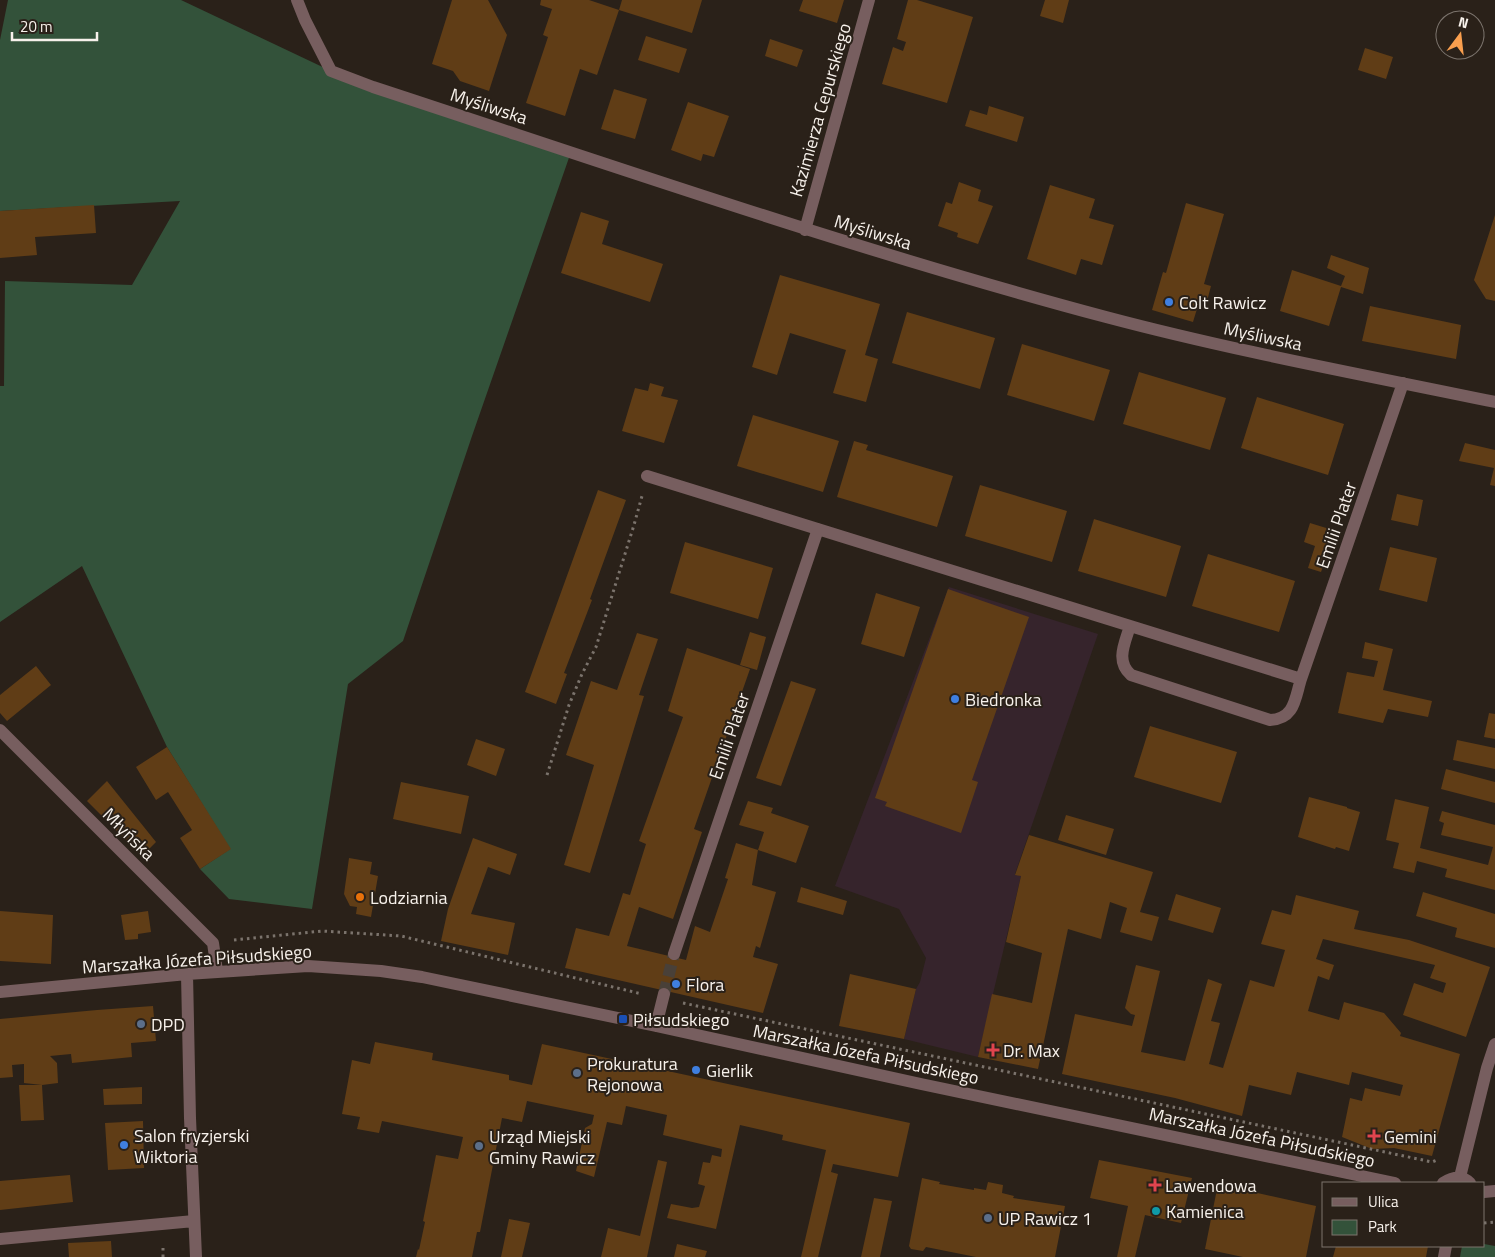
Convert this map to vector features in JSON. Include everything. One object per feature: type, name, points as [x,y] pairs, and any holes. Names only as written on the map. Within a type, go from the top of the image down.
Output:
[{"type":"street","name":"Myśliwska","points":[[297,0],[304,20],[331,71],[804,230],[962,278],[1109,318],[1245,351],[1495,402]]},
{"type":"street","name":"Kazimierza Cepurskiego","points":[[804,230],[870,0]]},
{"type":"street","name":"Emilii Plater","points":[[1130,626],[1121,658],[1126,670],[1131,674],[1270,720],[1283,718],[1288,714],[1292,708],[1403,383]]},
{"type":"street","points":[[647,476],[1302,679]]},
{"type":"street","name":"Emilii Plater","points":[[674,954],[818,529]]},
{"type":"street","name":"Młyńska","points":[[0,730],[212,943],[217,971]]},
{"type":"street","name":"Marszałka Józefa Piłsudskiego","points":[[0,992],[217,971],[308,966],[381,971],[422,977],[1390,1182]]},
{"type":"street","points":[[187,974],[190,1118],[196,1257]]},
{"type":"street","points":[[0,988],[24,989]]},
{"type":"street","points":[[656,1026],[663,997]]},
{"type":"street","points":[[1445,1182],[1453,1177],[1465,1180],[1487,1068],[1495,1044]]},
{"type":"street","points":[[0,1239],[194,1221]]},
{"type":"path","points":[[547,775],[569,705],[596,647],[634,525],[647,476]]},
{"type":"path","points":[[228,941],[322,931],[401,936],[663,997],[928,1054],[1432,1162],[1439,1159]]},
{"type":"shaded area","points":[[949,587],[1098,634],[1015,874],[1021,876],[978,1057],[904,1039],[916,989],[920,982],[926,958],[899,909],[835,886]]},
{"type":"green space","points":[[8,0],[181,0],[331,71],[571,152],[403,641],[348,684],[312,909],[229,899],[200,869],[230,849],[167,747],[82,566],[0,622],[0,386],[4,386],[5,281],[132,285],[180,201],[0,211],[0,40]]},
{"type":"green space","points":[[1485,1244],[1495,1246],[1495,1257],[1460,1257],[1462,1247],[1485,1247]]},
{"type":"building","points":[[452,0],[488,0],[507,35],[489,91],[460,81],[453,71],[432,64]]},
{"type":"building","points":[[541,0],[589,0],[619,10],[597,75],[580,69],[565,116],[526,103],[548,37],[543,35],[552,9],[540,5]]},
{"type":"building","points":[[622,0],[702,0],[692,33],[619,10]]},
{"type":"building","points":[[803,0],[844,0],[837,23],[799,11]]},
{"type":"building","points":[[908,0],[917,0],[973,17],[947,103],[882,84],[893,47],[903,51],[906,42],[897,39]]},
{"type":"building","points":[[1045,0],[1069,0],[1063,23],[1040,16]]},
{"type":"building","points":[[646,36],[687,49],[679,73],[638,60]]},
{"type":"building","points":[[770,39],[803,50],[797,67],[765,56]]},
{"type":"building","points":[[1365,48],[1393,57],[1386,79],[1358,70]]},
{"type":"building","points":[[614,89],[647,99],[635,139],[601,129]]},
{"type":"building","points":[[688,102],[729,116],[714,157],[703,154],[701,161],[671,150]]},
{"type":"building","points":[[989,106],[1024,117],[1017,142],[965,126],[970,110],[987,115]]},
{"type":"building","points":[[959,182],[981,190],[978,201],[993,206],[978,244],[957,237],[958,233],[938,226],[946,202],[952,204]]},
{"type":"building","points":[[1050,185],[1095,199],[1089,218],[1114,225],[1102,265],[1081,259],[1076,275],[1027,259]]},
{"type":"building","points":[[1186,203],[1224,214],[1204,284],[1211,286],[1207,301],[1200,299],[1193,322],[1152,310],[1163,272],[1166,273]]},
{"type":"building","points":[[94,205],[96,233],[35,237],[37,255],[0,258],[0,211]]},
{"type":"building","points":[[581,212],[609,221],[602,244],[663,264],[650,302],[561,273]]},
{"type":"building","points":[[1495,215],[1495,301],[1486,299],[1474,280]]},
{"type":"building","points":[[1331,255],[1369,268],[1363,294],[1341,287],[1329,326],[1280,311],[1292,270],[1341,286],[1345,276],[1327,268]]},
{"type":"building","points":[[780,275],[880,304],[865,355],[878,359],[866,402],[833,393],[846,350],[790,333],[777,375],[752,367]]},
{"type":"building","points":[[1370,306],[1461,325],[1456,359],[1362,341]]},
{"type":"building","points":[[907,312],[995,338],[980,389],[892,363]]},
{"type":"building","points":[[1022,344],[1110,370],[1094,421],[1007,395]]},
{"type":"building","points":[[1139,372],[1226,398],[1210,450],[1123,424]]},
{"type":"building","points":[[650,383],[664,387],[661,396],[678,400],[664,443],[622,431],[635,388],[648,391]]},
{"type":"building","points":[[1257,397],[1344,424],[1328,475],[1241,448]]},
{"type":"building","points":[[753,415],[839,441],[823,492],[737,466]]},
{"type":"building","points":[[854,441],[868,445],[866,450],[953,476],[937,527],[837,497]]},
{"type":"building","points":[[1465,443],[1495,450],[1495,486],[1490,485],[1494,468],[1459,461]]},
{"type":"building","points":[[980,485],[1067,511],[1052,562],[965,536]]},
{"type":"building","points":[[598,490],[626,500],[590,599],[592,600],[564,673],[567,674],[556,704],[525,692]]},
{"type":"building","points":[[1397,494],[1423,500],[1418,526],[1391,520]]},
{"type":"building","points":[[1094,519],[1181,546],[1166,597],[1078,571]]},
{"type":"building","points":[[1310,523],[1336,531],[1321,572],[1308,568],[1315,546],[1304,542]]},
{"type":"building","points":[[685,542],[773,568],[758,619],[670,593]]},
{"type":"building","points":[[1390,547],[1437,558],[1427,602],[1379,590]]},
{"type":"building","points":[[1208,554],[1295,581],[1279,632],[1192,606]]},
{"type":"building","name":"Biedronka","points":[[948,589],[1029,617],[972,780],[978,782],[961,833],[885,806],[887,802],[875,798]]},
{"type":"building","points":[[876,593],[920,607],[904,657],[861,644]]},
{"type":"building","points":[[750,632],[766,637],[757,670],[740,665]]},
{"type":"building","points":[[637,633],[658,639],[639,695],[644,696],[590,873],[564,865],[594,765],[566,755],[591,681],[617,690]]},
{"type":"building","points":[[1365,642],[1393,649],[1383,690],[1432,701],[1428,717],[1388,709],[1383,723],[1338,713],[1347,672],[1374,677],[1378,661],[1362,658]]},
{"type":"building","points":[[687,648],[750,669],[694,829],[702,832],[673,919],[639,907],[627,946],[686,960],[695,926],[710,932],[728,879],[725,878],[736,843],[758,850],[752,885],[776,892],[760,948],[756,946],[753,957],[778,964],[763,1013],[565,968],[576,928],[609,936],[623,893],[630,895],[646,844],[639,841],[683,717],[668,711]]},
{"type":"building","points":[[36,666],[51,685],[7,721],[0,713],[0,695]]},
{"type":"building","points":[[791,681],[816,689],[781,786],[756,778]]},
{"type":"building","points":[[1489,713],[1495,714],[1495,739],[1484,737]]},
{"type":"building","points":[[1150,726],[1237,752],[1221,803],[1134,777]]},
{"type":"building","points":[[476,739],[505,749],[496,776],[467,765]]},
{"type":"building","points":[[1457,740],[1495,748],[1495,769],[1453,760]]},
{"type":"building","points":[[167,747],[231,849],[200,869],[180,838],[192,830],[168,792],[156,800],[136,767]]},
{"type":"building","points":[[1446,769],[1495,782],[1495,803],[1441,789]]},
{"type":"building","points":[[107,781],[156,842],[142,856],[87,801]]},
{"type":"building","points":[[401,782],[469,796],[461,834],[393,819]]},
{"type":"building","points":[[1309,797],[1360,812],[1349,851],[1336,847],[1335,849],[1298,837]]},
{"type":"building","points":[[1395,799],[1429,807],[1420,848],[1488,865],[1493,847],[1441,835],[1444,823],[1439,821],[1442,811],[1495,825],[1495,890],[1445,877],[1447,869],[1417,861],[1414,873],[1393,868],[1399,843],[1386,840]]},
{"type":"building","points":[[748,801],[773,808],[771,813],[809,826],[796,863],[758,850],[764,832],[739,825]]},
{"type":"building","points":[[1066,815],[1114,829],[1106,855],[1058,840]]},
{"type":"building","points":[[1029,835],[1153,872],[1140,912],[1159,917],[1152,941],[1120,932],[1127,908],[1110,902],[1101,939],[1068,929],[1038,1069],[978,1057],[992,994],[1032,1003],[1042,953],[1006,942],[1021,876],[1015,875]]},
{"type":"building","points":[[473,838],[517,854],[510,875],[488,867],[471,914],[515,923],[508,955],[441,941],[448,909]]},
{"type":"building","points":[[349,858],[372,862],[370,874],[378,876],[371,917],[356,914],[357,907],[350,906],[344,894]]},
{"type":"building","points":[[801,887],[847,901],[843,915],[797,902]]},
{"type":"building","points":[[1423,892],[1495,914],[1495,948],[1455,937],[1457,928],[1416,916]]},
{"type":"building","points":[[1176,894],[1221,908],[1213,933],[1168,920]]},
{"type":"building","points":[[1296,895],[1359,911],[1354,929],[1409,940],[1490,967],[1466,1037],[1403,1015],[1414,983],[1443,993],[1446,983],[1430,978],[1435,965],[1323,939],[1316,959],[1334,965],[1329,980],[1318,976],[1308,1011],[1339,1020],[1344,1002],[1384,1013],[1401,1033],[1400,1036],[1460,1054],[1432,1156],[1394,1148],[1372,1149],[1342,1137],[1350,1098],[1362,1101],[1365,1088],[1400,1096],[1403,1085],[1352,1072],[1349,1085],[1297,1072],[1291,1095],[1249,1085],[1242,1116],[1175,1098],[1062,1074],[1075,1014],[1132,1026],[1135,1015],[1125,1008],[1136,965],[1160,971],[1141,1052],[1185,1061],[1208,979],[1222,984],[1211,1021],[1220,1023],[1209,1064],[1223,1068],[1250,980],[1274,987],[1285,950],[1261,944],[1272,910],[1291,915]]},
{"type":"building","points":[[0,911],[53,915],[51,964],[0,961]]},
{"type":"building","points":[[148,911],[151,932],[138,934],[138,939],[125,940],[121,915]]},
{"type":"building","points":[[850,974],[916,989],[904,1039],[839,1026]]},
{"type":"building","points":[[153,1006],[156,1041],[131,1043],[132,1057],[72,1063],[71,1054],[50,1056],[57,1063],[58,1083],[42,1085],[24,1083],[24,1064],[12,1065],[13,1077],[0,1078],[0,1019]]},
{"type":"building","points":[[375,1042],[433,1053],[432,1060],[509,1075],[509,1080],[532,1085],[542,1044],[910,1123],[898,1177],[833,1164],[831,1172],[838,1174],[818,1257],[801,1257],[826,1150],[782,1140],[783,1135],[740,1125],[716,1229],[667,1218],[671,1204],[692,1208],[699,1207],[705,1186],[698,1184],[703,1162],[710,1163],[712,1155],[721,1157],[722,1149],[663,1135],[667,1115],[626,1106],[622,1125],[607,1122],[594,1177],[576,1171],[585,1128],[592,1124],[594,1115],[527,1101],[522,1122],[502,1118],[480,1232],[477,1232],[472,1257],[416,1257],[425,1222],[423,1221],[436,1155],[458,1159],[463,1137],[382,1121],[379,1133],[357,1129],[360,1117],[342,1114],[352,1060],[370,1064]]},
{"type":"building","points":[[19,1085],[42,1085],[44,1120],[21,1121]]},
{"type":"building","points":[[142,1087],[142,1104],[104,1105],[103,1089]]},
{"type":"building","points":[[143,1121],[144,1168],[108,1170],[105,1123]]},
{"type":"building","points":[[658,1160],[667,1162],[647,1257],[601,1257],[608,1228],[640,1236]]},
{"type":"building","name":"Kamienica","points":[[1099,1160],[1192,1178],[1181,1223],[1145,1215],[1135,1257],[1117,1257],[1128,1206],[1090,1198]]},
{"type":"building","points":[[70,1175],[73,1202],[0,1210],[0,1181]]},
{"type":"building","name":"UP Rawicz 1","points":[[922,1178],[940,1182],[939,1184],[974,1190],[974,1188],[986,1190],[988,1182],[1003,1185],[1002,1193],[1014,1196],[1013,1198],[1065,1206],[1055,1257],[976,1257],[926,1247],[923,1251],[911,1249],[909,1246]]},
{"type":"building","points":[[1235,1188],[1316,1206],[1306,1257],[1243,1257],[1205,1249],[1217,1189],[1234,1193]]},
{"type":"building","points":[[874,1198],[892,1201],[880,1257],[861,1257]]},
{"type":"building","points":[[509,1219],[530,1223],[522,1257],[501,1257]]},
{"type":"building","points":[[111,1241],[112,1257],[69,1257],[68,1243]]},
{"type":"building","points":[[677,1244],[707,1251],[705,1257],[674,1257]]},
{"type":"building","points":[[1336,1247],[1428,1247],[1426,1257],[1333,1257]]},
{"type":"tunnel","points":[[664,994],[674,954]]},
{"type":"place","name":"Colt Rawicz","points":[[1169,302]]},
{"type":"place","name":"Biedronka","points":[[955,699]]},
{"type":"place","name":"Lodziarnia","points":[[360,897]]},
{"type":"place","name":"Flora","points":[[676,984]]},
{"type":"place","name":"Piłsudskiego","points":[[623,1019]]},
{"type":"place","name":"DPD","points":[[141,1024]]},
{"type":"place","name":"Dr. Max","points":[[993,1050]]},
{"type":"place","name":"Gierlik","points":[[696,1070]]},
{"type":"place","name":"Prokuratura Rejonowa","points":[[577,1073]]},
{"type":"place","name":"Gemini","points":[[1374,1136]]},
{"type":"place","name":"Salon fryzjerski Wiktoria","points":[[124,1145]]},
{"type":"place","name":"Urząd Miejski Gminy Rawicz","points":[[479,1146]]},
{"type":"place","name":"Lawendowa","points":[[1155,1185]]},
{"type":"place","name":"Kamienica","points":[[1156,1211]]},
{"type":"place","name":"UP Rawicz 1","points":[[988,1218]]}]
